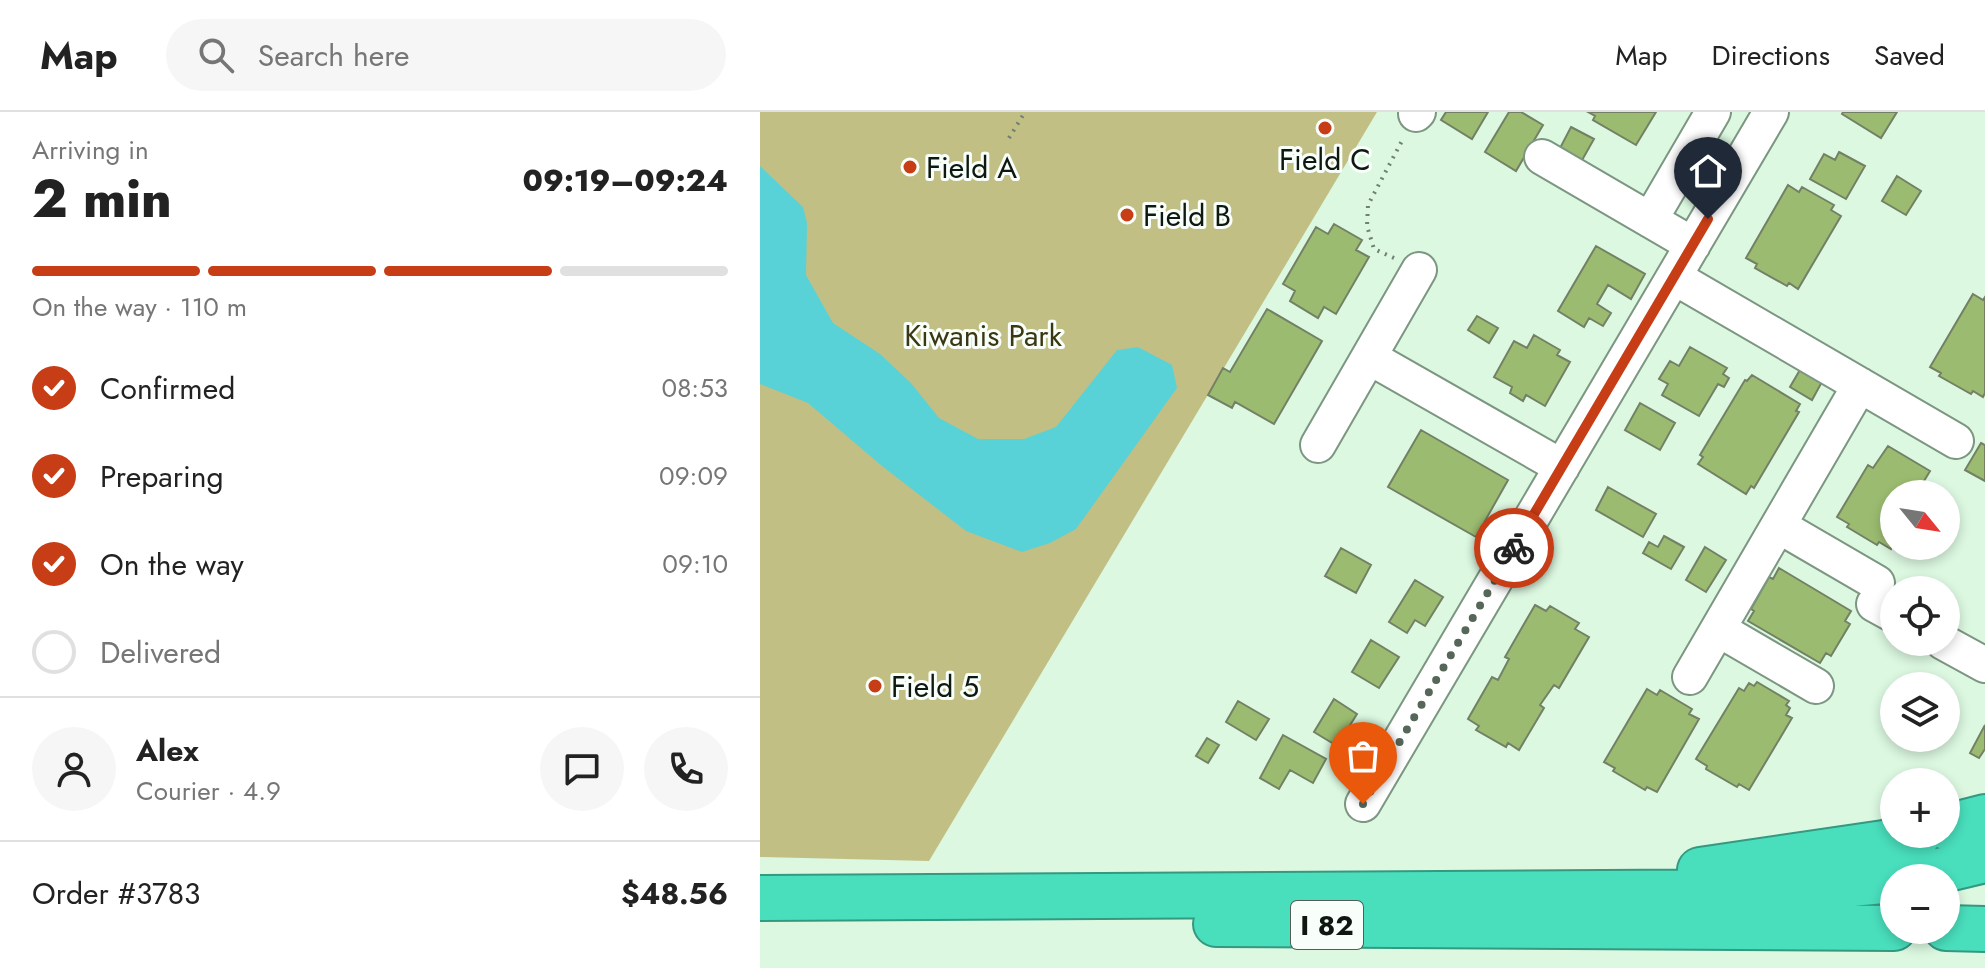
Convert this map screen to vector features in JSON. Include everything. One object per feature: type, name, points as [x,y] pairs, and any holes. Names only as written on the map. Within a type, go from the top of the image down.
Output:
[{"type":"highway","points":[[1960,823],[1985,817]]},
{"type":"highway","points":[[1551,892],[1880,843]]},
{"type":"highway","points":[[1960,866],[1985,860]]},
{"type":"highway","points":[[760,898],[1762,892],[1880,881]]},
{"type":"highway","name":"I 82","points":[[760,922],[1880,928]]},
{"type":"highway","points":[[1960,928],[1985,929]]},
{"type":"street","points":[[1650,220],[1713,112]]},
{"type":"street","points":[[1363,804],[1771,112]]},
{"type":"street","points":[[1542,157],[1693,245]]},
{"type":"street","points":[[1318,445],[1419,270]]},
{"type":"street","points":[[1674,277],[1956,441]]},
{"type":"street","points":[[1369,357],[1562,467]]},
{"type":"street","points":[[1690,677],[1860,385]]},
{"type":"street","points":[[1779,526],[1880,600]]},
{"type":"street","points":[[1718,629],[1816,686]]},
{"type":"street","points":[[1960,651],[1985,665]]},
{"type":"path","points":[[1009,138],[1025,112]]},
{"type":"path","points":[[1417,113],[1368,205],[1367,226],[1374,249],[1419,270]]},
{"type":"green space","name":"Kiwanis Park","points":[[760,112],[1377,112],[929,861],[760,857]]},
{"type":"water","points":[[760,166],[803,207],[807,223],[806,275],[833,323],[880,354],[911,383],[939,418],[978,439],[1024,439],[1056,427],[1117,350],[1138,347],[1172,365],[1177,388],[1076,529],[1050,543],[1022,552],[966,531],[808,403],[760,384]]},
{"type":"building","points":[[1446,112],[1488,112],[1472,139],[1441,120]]},
{"type":"building","points":[[1509,112],[1521,112],[1543,125],[1516,171],[1485,152]]},
{"type":"building","points":[[1588,112],[1656,112],[1636,145],[1593,120],[1595,116]]},
{"type":"building","points":[[1843,112],[1897,112],[1881,138]]},
{"type":"building","points":[[1571,127],[1594,139],[1581,162],[1559,150]]},
{"type":"building","points":[[1839,152],[1865,166],[1846,199],[1810,179],[1824,154],[1835,160]]},
{"type":"building","points":[[1897,176],[1921,191],[1906,215],[1882,201]]},
{"type":"building","points":[[1788,185],[1799,192],[1802,187],[1834,205],[1831,210],[1841,216],[1798,289],[1755,268],[1757,264],[1746,258]]},
{"type":"building","points":[[1334,224],[1362,240],[1356,250],[1369,257],[1336,314],[1324,307],[1318,318],[1290,301],[1295,291],[1283,284],[1316,227],[1328,234]]},
{"type":"building","points":[[1596,246],[1645,274],[1631,299],[1608,285],[1597,304],[1611,313],[1603,326],[1589,318],[1584,327],[1558,311]]},
{"type":"building","points":[[1973,294],[1983,300],[1985,297],[1983,397],[1973,391],[1971,394],[1939,376],[1941,373],[1930,367]]},
{"type":"building","points":[[1267,309],[1322,341],[1274,424],[1235,402],[1232,408],[1208,395],[1223,368],[1230,372]]},
{"type":"building","points":[[1477,316],[1498,328],[1489,343],[1468,330]]},
{"type":"building","points":[[1534,335],[1560,350],[1557,355],[1570,362],[1545,406],[1526,395],[1523,401],[1510,393],[1512,387],[1494,377],[1514,341],[1527,348]]},
{"type":"building","points":[[1690,347],[1727,368],[1723,374],[1729,378],[1724,387],[1718,384],[1699,416],[1662,395],[1668,384],[1659,379],[1670,361],[1679,366]]},
{"type":"building","points":[[1801,368],[1823,380],[1812,400],[1790,387]]},
{"type":"building","points":[[1752,375],[1800,404],[1796,411],[1799,412],[1754,488],[1751,486],[1746,494],[1698,464],[1703,457],[1700,455],[1745,380]]},
{"type":"building","points":[[1640,403],[1675,423],[1660,450],[1625,430]]},
{"type":"building","points":[[1421,430],[1508,480],[1476,537],[1388,487]]},
{"type":"building","points":[[1981,443],[1985,445],[1985,481],[1965,470]]},
{"type":"building","points":[[1888,446],[1930,471],[1925,480],[1880,480],[1880,543],[1877,545],[1847,527],[1849,524],[1837,517],[1868,465],[1873,468]]},
{"type":"building","points":[[1608,487],[1656,514],[1643,537],[1596,510]]},
{"type":"building","points":[[1664,536],[1684,547],[1671,569],[1643,553],[1649,542],[1658,547]]},
{"type":"building","points":[[1705,547],[1726,560],[1706,592],[1686,580]]},
{"type":"building","points":[[1341,548],[1371,565],[1356,593],[1325,576]]},
{"type":"building","points":[[1779,568],[1851,611],[1845,621],[1850,624],[1831,656],[1826,653],[1820,663],[1748,621],[1754,611],[1751,609],[1769,577],[1773,579]]},
{"type":"building","points":[[1415,580],[1443,597],[1425,626],[1415,620],[1407,633],[1389,622]]},
{"type":"building","points":[[1535,605],[1546,611],[1550,606],[1579,623],[1575,629],[1589,637],[1559,688],[1554,685],[1540,705],[1544,708],[1519,750],[1508,743],[1506,747],[1476,730],[1479,726],[1468,719],[1492,677],[1498,680],[1509,659],[1505,657]]},
{"type":"building","points":[[1371,640],[1399,657],[1379,688],[1352,672]]},
{"type":"building","points":[[1757,682],[1789,701],[1786,705],[1790,708],[1786,715],[1792,718],[1749,790],[1739,784],[1737,787],[1706,769],[1707,766],[1696,759],[1739,688],[1744,691],[1749,683],[1754,686]]},
{"type":"building","points":[[1647,689],[1657,695],[1660,690],[1692,709],[1689,714],[1699,719],[1657,792],[1647,787],[1645,790],[1604,762]]},
{"type":"building","points":[[1334,699],[1357,714],[1337,746],[1314,732]]},
{"type":"building","points":[[1238,701],[1269,719],[1256,740],[1226,722]]},
{"type":"building","points":[[1985,725],[1985,749],[1979,758],[1970,753]]},
{"type":"building","points":[[1283,735],[1326,759],[1313,783],[1290,770],[1279,789],[1260,778]]},
{"type":"building","points":[[1207,738],[1219,745],[1208,763],[1196,756]]},
{"type":"way so far","points":[[1363,804],[1514,548]]},
{"type":"place","name":"Field C","points":[[1325,128]]},
{"type":"place","name":"Field A","points":[[910,167]]},
{"type":"place","name":"Field B","points":[[1127,215]]},
{"type":"place","name":"Field 5","points":[[875,686]]},
{"type":"route","points":[[1514,548],[1708,219]]}]
